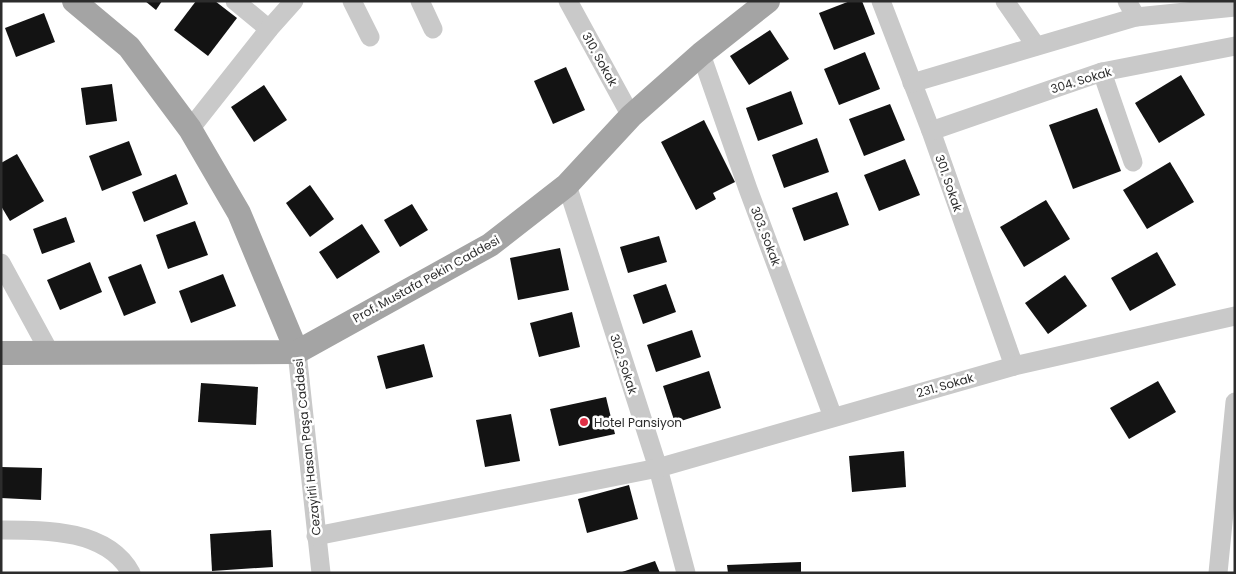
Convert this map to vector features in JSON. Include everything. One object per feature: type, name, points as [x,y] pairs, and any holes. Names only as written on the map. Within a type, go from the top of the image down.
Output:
[{"type":"main road","name":"Cezayirli Hasan Paşa Caddesi","points":[[74,1],[129,47],[190,129],[239,213],[296,352]]},
{"type":"main road","name":"Prof. Mustafa Pekin Caddesi","points":[[1,353],[296,352],[490,246],[567,186],[631,116],[702,54],[768,1]]},
{"type":"street","points":[[235,1],[269,29]]},
{"type":"street","points":[[190,129],[269,29],[294,1]]},
{"type":"street","points":[[352,1],[370,37]]},
{"type":"street","points":[[420,1],[433,29]]},
{"type":"street","name":"310. Sokak","points":[[568,1],[631,116]]},
{"type":"street","name":"301. Sokak","points":[[881,1],[931,131],[1014,366]]},
{"type":"street","points":[[1005,1],[1036,46]]},
{"type":"street","points":[[912,83],[1036,46],[1132,9],[1235,7]]},
{"type":"street","name":"304. Sokak","points":[[931,131],[1102,72],[1235,46]]},
{"type":"street","name":"303. Sokak","points":[[702,54],[748,189],[833,417]]},
{"type":"street","points":[[1102,72],[1133,162]]},
{"type":"street","name":"302. Sokak","points":[[567,186],[658,468],[686,573]]},
{"type":"street","points":[[1,262],[50,353]]},
{"type":"street","name":"231. Sokak","points":[[316,536],[658,468],[1014,366],[1235,316]]},
{"type":"street","name":"Cezayirli Hasan Paşa Caddesi","points":[[296,352],[321,573]]},
{"type":"street","points":[[1218,573],[1235,402]]},
{"type":"street","points":[[1,530],[44,530],[70,534],[107,546],[128,566],[131,573]]},
{"type":"building","points":[[145,1],[162,1],[156,10]]},
{"type":"building","points":[[196,1],[215,1],[237,18],[208,56],[174,30]]},
{"type":"building","points":[[850,1],[862,1],[875,34],[834,50],[819,13]]},
{"type":"building","points":[[44,13],[55,42],[16,57],[5,28]]},
{"type":"building","points":[[770,30],[789,59],[749,85],[730,56]]},
{"type":"building","points":[[865,52],[880,89],[839,105],[824,69]]},
{"type":"building","points":[[566,67],[585,110],[553,124],[534,81]]},
{"type":"building","points":[[1181,75],[1205,115],[1159,143],[1135,103]]},
{"type":"building","points":[[112,84],[117,121],[86,125],[81,88]]},
{"type":"building","points":[[264,85],[287,120],[254,142],[231,107]]},
{"type":"building","points":[[791,91],[803,124],[758,141],[746,108]]},
{"type":"building","points":[[890,104],[905,140],[864,156],[849,119]]},
{"type":"building","points":[[1097,108],[1121,171],[1073,189],[1049,125]]},
{"type":"building","points":[[704,120],[735,182],[713,193],[716,199],[696,210],[661,142]]},
{"type":"building","points":[[817,138],[829,172],[784,188],[772,155]]},
{"type":"building","points":[[129,141],[142,175],[102,191],[89,156]]},
{"type":"building","points":[[17,154],[44,201],[10,221],[1,206],[1,163]]},
{"type":"building","points":[[905,159],[920,195],[879,211],[864,175]]},
{"type":"building","points":[[1170,162],[1194,202],[1147,229],[1123,190]]},
{"type":"building","points":[[176,174],[188,204],[144,222],[132,192]]},
{"type":"building","points":[[310,185],[334,219],[310,237],[286,203]]},
{"type":"building","points":[[837,192],[849,225],[804,241],[792,208]]},
{"type":"building","points":[[1046,200],[1070,239],[1024,267],[1000,227]]},
{"type":"building","points":[[412,204],[428,230],[400,247],[384,220]]},
{"type":"building","points":[[66,217],[75,242],[42,254],[33,229]]},
{"type":"building","points":[[195,221],[208,255],[168,269],[156,235]]},
{"type":"building","points":[[362,224],[380,252],[337,279],[319,252]]},
{"type":"building","points":[[659,236],[667,262],[628,273],[620,247]]},
{"type":"building","points":[[560,248],[569,290],[518,300],[510,258]]},
{"type":"building","points":[[1157,252],[1176,285],[1130,311],[1111,278]]},
{"type":"building","points":[[90,262],[102,292],[60,310],[47,280]]},
{"type":"building","points":[[141,264],[156,303],[124,316],[108,277]]},
{"type":"building","points":[[223,274],[236,306],[191,323],[179,291]]},
{"type":"building","points":[[1065,275],[1087,306],[1048,334],[1025,303]]},
{"type":"building","points":[[666,284],[676,312],[643,324],[633,295]]},
{"type":"building","points":[[572,312],[580,347],[539,357],[530,323]]},
{"type":"building","points":[[692,330],[701,357],[656,372],[647,345]]},
{"type":"building","points":[[424,344],[433,377],[386,389],[377,356]]},
{"type":"building","points":[[709,371],[721,408],[675,423],[663,386]]},
{"type":"building","points":[[1158,381],[1176,412],[1129,439],[1110,408]]},
{"type":"building","points":[[201,383],[258,387],[256,425],[198,422]]},
{"type":"building","points":[[606,397],[615,434],[559,446],[550,409]]},
{"type":"building","points":[[511,414],[520,461],[485,467],[476,420]]},
{"type":"building","points":[[904,451],[906,487],[852,492],[849,456]]},
{"type":"building","points":[[1,467],[42,468],[41,500],[1,498]]},
{"type":"building","points":[[629,485],[638,519],[587,533],[578,499]]},
{"type":"building","points":[[271,530],[273,567],[212,571],[210,534]]},
{"type":"building","points":[[655,561],[660,573],[622,573],[622,572]]},
{"type":"building","points":[[801,562],[801,573],[728,573],[727,565]]},
{"type":"place","name":"Hotel Pansiyon","points":[[584,422]]}]
